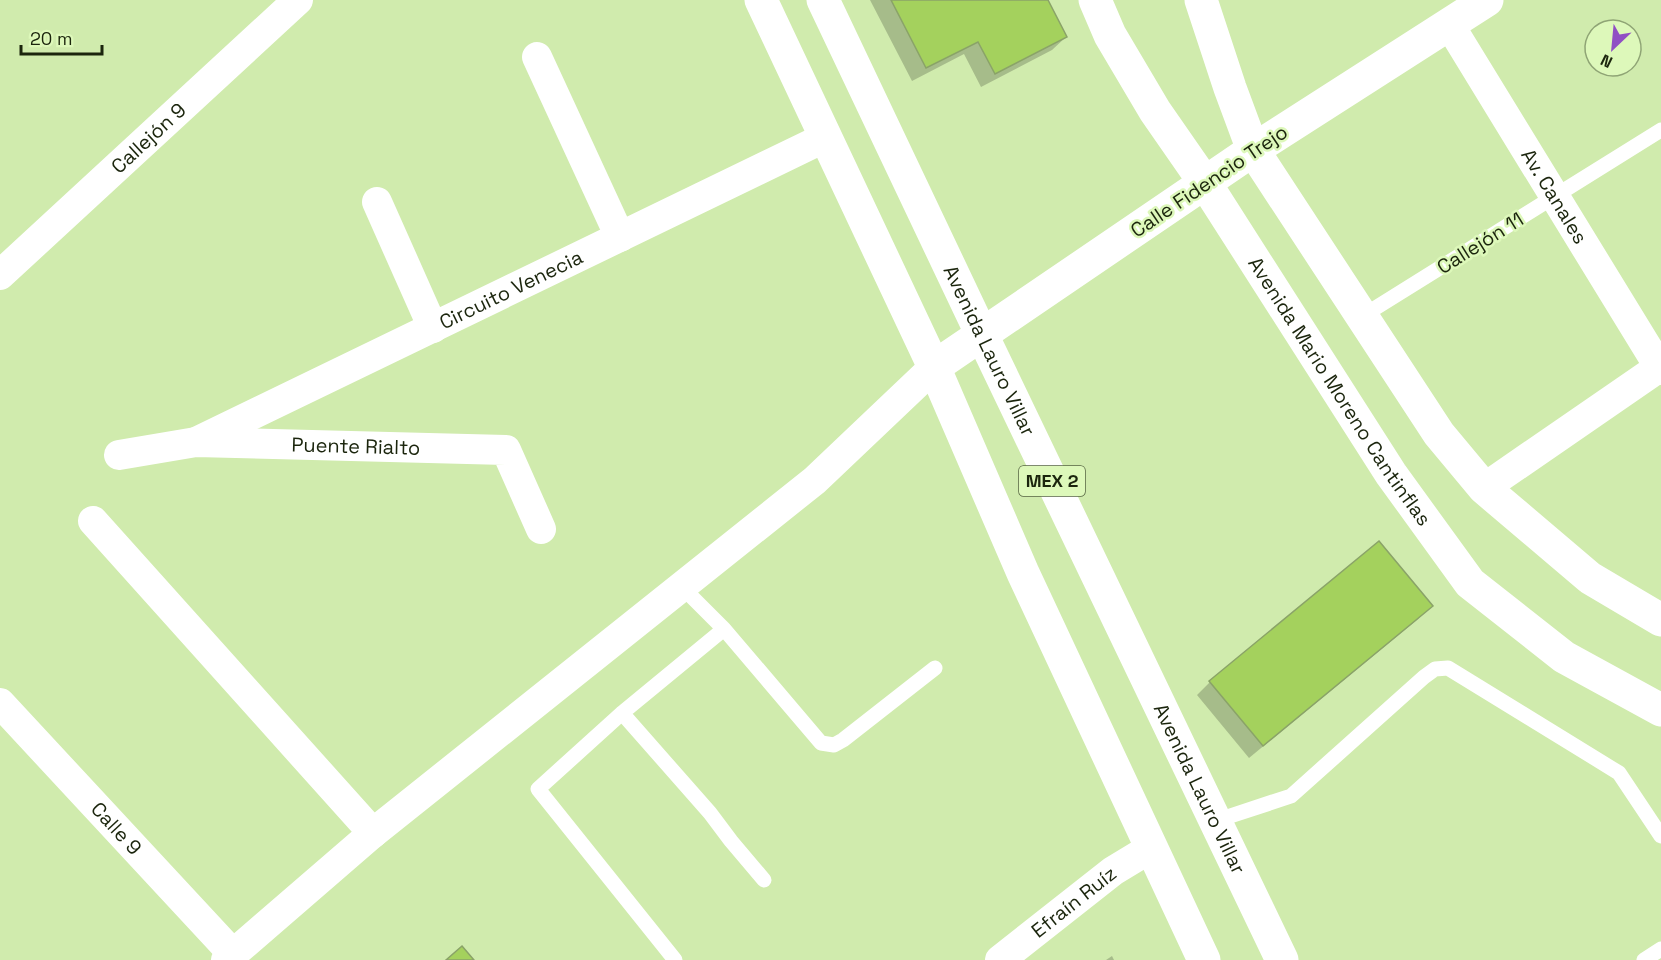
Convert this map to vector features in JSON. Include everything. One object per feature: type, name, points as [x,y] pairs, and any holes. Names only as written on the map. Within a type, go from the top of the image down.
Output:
[{"type":"main road","name":"MEX 2","points":[[761,0],[934,367],[1023,573],[1204,960]]},
{"type":"main road","name":"Avenida Lauro Villar","points":[[824,0],[1282,960]]},
{"type":"main road","name":"Avenida Mario Moreno Cantinflas","points":[[1095,0],[1110,35],[1155,111],[1205,183],[1391,474],[1470,583],[1564,657],[1661,711]]},
{"type":"main road","points":[[1202,0],[1230,88],[1253,150],[1439,434],[1484,488],[1590,578],[1661,620]]},
{"type":"main road","name":"Calle Fidencio Trejo","points":[[934,367],[1253,150],[1487,0]]},
{"type":"street","name":"Callejón 9","points":[[0,275],[298,0]]},
{"type":"street","name":"Av. Canales","points":[[1449,24],[1660,368]]},
{"type":"street","points":[[537,57],[620,237]]},
{"type":"street","name":"Circuito Venecia","points":[[196,442],[826,137]]},
{"type":"street","points":[[377,202],[433,328]]},
{"type":"street","points":[[229,957],[373,833],[814,482],[934,367]]},
{"type":"street","points":[[1484,488],[1660,368]]},
{"type":"street","name":"Puente Rialto","points":[[119,455],[196,442],[506,450],[541,529]]},
{"type":"street","points":[[93,521],[373,833]]},
{"type":"street","name":"Calle 9","points":[[0,703],[229,957]]},
{"type":"street","name":"Efraín Ruíz","points":[[1000,960],[1113,871],[1151,848]]},
{"type":"lane","name":"Callejón 11","points":[[1361,316],[1661,130]]},
{"type":"lane","points":[[682,587],[724,629],[821,743],[834,746],[935,668]]},
{"type":"lane","points":[[675,960],[538,789],[622,713],[724,629]]},
{"type":"lane","points":[[1215,821],[1291,796],[1424,677],[1435,669],[1448,668],[1619,773],[1661,836]]},
{"type":"lane","points":[[622,713],[710,813],[764,880]]},
{"type":"lane","points":[[1644,960],[1661,949]]},
{"type":"building","points":[[891,0],[1048,0],[1067,37],[995,74],[978,42],[926,68]]},
{"type":"building","points":[[1379,541],[1433,606],[1263,746],[1209,681]]},
{"type":"building","points":[[462,946],[474,960],[446,960]]}]
